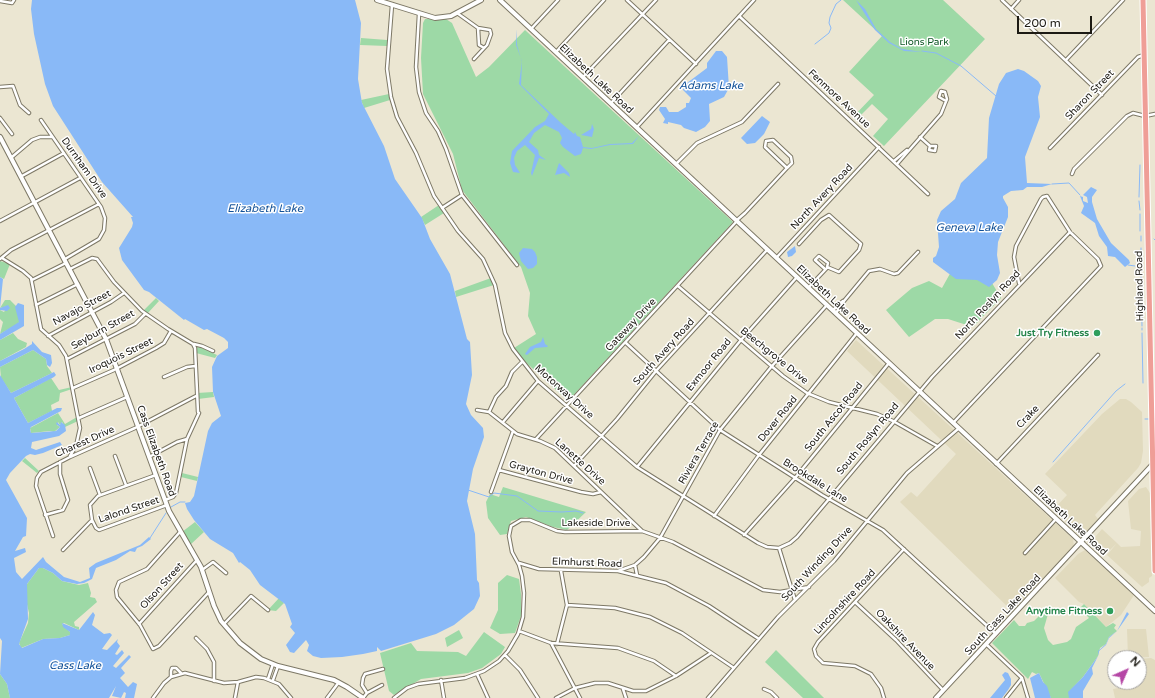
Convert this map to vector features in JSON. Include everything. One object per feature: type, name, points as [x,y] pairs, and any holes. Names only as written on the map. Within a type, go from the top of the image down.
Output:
[{"type":"highway","name":"Highland Road","points":[[1143,0],[1154,464],[1155,571]]},
{"type":"street","points":[[377,0],[435,18],[452,16],[481,0]]},
{"type":"street","name":"Elizabeth Lake Road","points":[[500,0],[809,287],[958,429],[1155,610]]},
{"type":"street","points":[[531,29],[558,0]]},
{"type":"street","points":[[556,52],[604,0]]},
{"type":"street","points":[[627,0],[696,64]]},
{"type":"street","points":[[583,78],[656,0]]},
{"type":"street","points":[[637,127],[754,0]]},
{"type":"street","points":[[1002,0],[1102,95]]},
{"type":"street","points":[[1011,9],[1019,0]]},
{"type":"street","points":[[1066,60],[1123,0]]},
{"type":"street","points":[[0,1],[14,2]]},
{"type":"street","name":"Motorway Drive","points":[[392,5],[387,69],[390,97],[396,116],[416,153],[427,181],[442,208],[458,231],[477,251],[489,272],[495,285],[505,333],[512,349],[538,381],[638,467],[744,535],[767,547],[779,548]]},
{"type":"street","points":[[457,13],[478,28],[490,30],[491,34],[484,48],[474,59]]},
{"type":"street","points":[[419,14],[416,58],[419,92],[426,113],[438,132],[446,149],[462,195],[516,265]]},
{"type":"street","name":"Fenmore Avenue","points":[[739,16],[928,194]]},
{"type":"street","points":[[478,28],[479,45],[484,48]]},
{"type":"street","points":[[611,103],[669,40]]},
{"type":"street","name":"Sharon Street","points":[[1050,148],[1138,57],[1144,55]]},
{"type":"street","points":[[676,164],[695,144],[711,138],[729,127],[742,122],[778,84]]},
{"type":"street","points":[[0,87],[13,86],[20,105],[29,113]]},
{"type":"street","points":[[896,163],[941,114],[946,101]]},
{"type":"street","points":[[1072,174],[1074,169],[1123,119],[1133,113],[1145,116],[1155,114]]},
{"type":"street","points":[[0,118],[12,134]]},
{"type":"street","name":"Durnham Drive","points":[[32,280],[102,236],[105,218],[99,204],[41,120]]},
{"type":"street","name":"Cass Elizabeth Road","points":[[0,137],[36,202],[106,339],[167,505],[180,532],[202,570],[215,609],[224,625],[246,649],[273,664],[316,674],[339,682],[363,698]]},
{"type":"street","points":[[12,157],[25,145],[40,137],[52,137]]},
{"type":"street","points":[[920,137],[930,146]]},
{"type":"street","points":[[773,140],[791,157],[792,163],[787,168],[765,147],[766,141],[773,140]]},
{"type":"street","name":"North Avery Road","points":[[776,257],[879,147]]},
{"type":"street","points":[[22,176],[64,154]]},
{"type":"street","name":"Gateway Drive","points":[[536,439],[787,168]]},
{"type":"street","points":[[0,221],[80,178]]},
{"type":"street","points":[[442,208],[462,195]]},
{"type":"street","points":[[953,423],[1101,266],[1098,259],[1070,232],[1049,197],[1046,196],[1043,197],[1016,246],[1014,257],[1019,284]]},
{"type":"street","points":[[70,457],[76,446],[80,430],[79,418],[67,360],[60,347],[41,329],[32,280],[24,271],[1,258],[11,250],[99,204]]},
{"type":"street","points":[[799,244],[821,220],[829,215],[861,244],[859,250],[839,272],[826,268],[815,260],[819,256],[828,263],[826,268],[809,287]]},
{"type":"street","name":"North Roslyn Road","points":[[919,392],[1019,284],[1070,232]]},
{"type":"street","name":"South Avery Road","points":[[574,466],[602,436],[656,371],[768,249]]},
{"type":"street","points":[[834,312],[869,271],[880,269],[894,274],[898,273],[918,252]]},
{"type":"street","points":[[70,269],[92,258],[96,258],[124,293],[145,314],[194,344],[213,351]]},
{"type":"street","name":"Exmoor Road","points":[[638,467],[740,340],[798,277]]},
{"type":"street","points":[[36,305],[78,284]]},
{"type":"street","name":"Beechgrove Drive","points":[[678,286],[740,340],[808,394],[829,402],[877,414],[893,421],[937,446]]},
{"type":"street","name":"Navajo Street","points":[[48,336],[113,301],[124,293]]},
{"type":"street","name":"Riviera Terrace","points":[[618,571],[635,565],[660,538],[720,430],[772,366],[827,305]]},
{"type":"street","name":"Seyburn Street","points":[[67,360],[135,324],[145,314]]},
{"type":"street","name":"Iroquois Street","points":[[73,388],[117,368],[161,345],[171,331]]},
{"type":"street","name":"Dover Road","points":[[714,516],[759,455],[857,333]]},
{"type":"street","name":"Brookdale Lane","points":[[626,343],[720,430],[829,499],[883,530],[996,634]]},
{"type":"street","points":[[165,500],[174,496],[176,492],[187,439],[198,413],[194,344]]},
{"type":"street","name":"Crake","points":[[996,464],[1098,354]]},
{"type":"street","points":[[489,412],[496,397],[504,391],[512,372],[522,362]]},
{"type":"street","name":"South Ascot Road","points":[[744,535],[795,478],[889,363]]},
{"type":"street","points":[[164,377],[195,366]]},
{"type":"street","points":[[503,422],[538,381]]},
{"type":"street","name":"South Roslyn Road","points":[[779,548],[790,543],[797,537],[893,421],[919,392]]},
{"type":"street","name":"Charest Drive","points":[[53,536],[36,486],[37,478],[44,469],[138,426],[196,396]]},
{"type":"street","points":[[79,418],[128,397]]},
{"type":"street","name":"Lanette Drive","points":[[476,410],[489,412],[513,431],[524,437],[536,439],[555,448],[642,531]]},
{"type":"street","name":"South Winding Drive","points":[[708,698],[759,639],[834,561],[907,473],[958,429]]},
{"type":"street","points":[[491,492],[513,431]]},
{"type":"street","points":[[149,456],[176,442],[187,439]]},
{"type":"street","points":[[76,446],[82,451]]},
{"type":"street","points":[[115,456],[126,485]]},
{"type":"street","points":[[45,515],[63,510],[68,500],[60,474],[60,462]]},
{"type":"street","name":"South Cass Lake Road","points":[[936,698],[1154,464]]},
{"type":"street","points":[[90,468],[100,495]]},
{"type":"street","name":"Grayton Drive","points":[[499,470],[580,492],[593,494],[601,492]]},
{"type":"street","points":[[63,550],[92,520],[90,505],[100,495],[156,475]]},
{"type":"street","name":"Lalond Street","points":[[92,520],[97,529],[167,505]]},
{"type":"street","points":[[1025,553],[1056,519]]},
{"type":"street","name":"Lakeside Drive","points":[[394,698],[407,688],[418,684],[465,678],[477,674],[493,666],[505,655],[519,631],[524,607],[524,586],[518,563],[512,552],[509,536],[511,526],[521,520],[530,520],[557,531],[566,532],[642,531],[695,553],[763,590],[780,592],[809,587]]},
{"type":"street","points":[[180,532],[148,568],[121,581],[117,585],[117,598],[139,624],[153,649],[159,646],[209,592]]},
{"type":"street","points":[[779,548],[795,600]]},
{"type":"street","name":"Lincolnshire Road","points":[[884,698],[877,681],[862,668],[847,664],[823,663],[816,656],[814,649],[904,549]]},
{"type":"street","name":"Olson Street","points":[[139,624],[197,560]]},
{"type":"street","points":[[202,570],[213,562],[226,573]]},
{"type":"street","name":"Elmhurst Road","points":[[518,563],[539,569],[561,571],[618,571],[666,584],[709,606],[759,639]]},
{"type":"street","points":[[635,565],[637,575]]},
{"type":"street","points":[[557,644],[567,605],[561,571]]},
{"type":"street","points":[[224,625],[251,596],[268,610]]},
{"type":"street","name":"Oakshire Avenue","points":[[855,602],[896,640],[943,690]]},
{"type":"street","points":[[567,605],[615,608],[650,617],[682,633],[734,668]]},
{"type":"street","points":[[519,631],[551,643],[618,648],[654,661],[676,676]]},
{"type":"street","points":[[196,638],[207,649],[214,662],[214,681]]},
{"type":"street","points":[[551,643],[580,698]]},
{"type":"street","points":[[986,644],[1022,678],[1028,698]]},
{"type":"street","points":[[556,698],[575,688],[595,683],[608,683],[623,690],[646,691],[676,676],[711,653]]},
{"type":"street","points":[[505,655],[520,670],[538,698]]},
{"type":"street","points":[[268,678],[273,664]]},
{"type":"street","points":[[273,680],[278,666]]},
{"type":"street","points":[[171,677],[172,668],[176,668],[181,673]]},
{"type":"street","points":[[367,693],[362,685],[362,678],[365,674],[382,669]]},
{"type":"street","points":[[153,698],[164,683],[171,677],[181,673],[197,675],[224,683],[238,682],[256,677],[268,678],[286,690],[291,698]]},
{"type":"street","points":[[477,674],[488,698]]},
{"type":"street","points":[[1006,698],[1022,678]]},
{"type":"street","points":[[441,680],[444,698]]},
{"type":"street","points":[[235,698],[238,682]]},
{"type":"street","points":[[327,698],[339,682]]},
{"type":"street","points":[[363,698],[367,693],[382,686]]},
{"type":"street","points":[[623,690],[626,698]]},
{"type":"street","points":[[764,690],[771,692],[777,698]]},
{"type":"shaded area","points":[[856,340],[1073,539],[1074,547],[1012,611],[900,502],[911,492],[917,497],[956,454],[847,351]]},
{"type":"shaded area","points":[[1120,399],[1126,399],[1142,412],[1143,451],[1141,463],[1095,515],[1098,519],[1083,536],[1080,535],[1053,510],[1067,495],[1045,474],[1102,414]]},
{"type":"shaded area","points":[[1146,487],[1150,493],[1152,576],[1149,578],[1149,582],[1142,587],[1107,555],[1117,543],[1121,547],[1140,546],[1141,531],[1131,529],[1128,501],[1139,489]]},
{"type":"shaded area","points":[[1102,529],[1117,543],[1104,556],[1090,543]]},
{"type":"shaded area","points":[[1085,550],[1134,595],[1121,615],[1106,627],[1084,604],[1079,602],[1055,578],[1078,554]]},
{"type":"shaded area","points":[[1127,629],[1146,629],[1149,657],[1147,657],[1147,650],[1128,650]]},
{"type":"shaded area","points":[[1147,658],[1155,660],[1155,698],[1115,698],[1113,690],[1147,690]]},
{"type":"green space","name":"Lions Park","points":[[843,0],[943,0],[985,39],[884,146],[873,136],[888,119],[872,104],[856,120],[853,117],[874,95],[849,72],[882,36]]},
{"type":"green space","points":[[425,19],[446,19],[452,23],[476,77],[489,67],[525,30],[733,222],[568,401],[520,357],[514,348],[536,334],[528,316],[530,293],[521,267],[462,190],[453,154],[423,94],[421,58],[423,23]]},
{"type":"green space","points":[[361,38],[387,40],[387,46],[360,45]]},
{"type":"green space","points":[[389,94],[390,100],[364,108],[361,100]]},
{"type":"green space","points":[[439,205],[444,213],[425,225],[421,217]]},
{"type":"green space","points":[[0,261],[10,264],[4,279],[0,277]]},
{"type":"green space","points":[[952,270],[986,273],[1001,298],[973,327],[948,319],[935,319],[909,337],[886,310],[912,288],[929,281],[942,288]]},
{"type":"green space","points":[[491,278],[494,285],[456,297],[455,291]]},
{"type":"green space","points":[[156,298],[159,301],[147,314],[143,311]]},
{"type":"green space","points":[[5,300],[10,300],[16,306],[20,321],[18,324],[0,334],[3,322],[0,319],[0,310],[4,312],[8,306],[0,308]]},
{"type":"green space","points":[[13,333],[18,339],[27,343],[26,347],[0,361],[0,340]]},
{"type":"green space","points":[[197,347],[217,355],[215,358],[196,353]]},
{"type":"green space","points":[[33,350],[46,359],[47,366],[52,373],[11,393],[1,378],[0,367]]},
{"type":"green space","points":[[51,378],[59,390],[72,387],[72,389],[60,393],[59,401],[51,405],[52,411],[28,423],[14,398]]},
{"type":"green space","points":[[213,392],[214,397],[198,399],[197,393]]},
{"type":"green space","points":[[58,413],[65,424],[77,417],[78,421],[65,427],[62,422],[60,425],[58,422],[57,425],[60,427],[54,432],[31,433],[30,428]]},
{"type":"green space","points":[[25,458],[39,471],[37,473],[22,461]]},
{"type":"green space","points":[[182,473],[198,477],[197,481],[181,477]]},
{"type":"green space","points":[[503,487],[586,512],[567,530],[553,527],[526,517],[511,521],[507,534],[500,535],[488,518],[486,502],[490,494],[499,497]]},
{"type":"green space","points":[[195,522],[204,532],[190,545],[182,532]]},
{"type":"green space","points":[[39,568],[43,568],[53,573],[62,581],[79,585],[88,583],[91,593],[90,597],[95,598],[97,602],[74,622],[75,626],[79,627],[79,630],[64,623],[62,624],[70,632],[70,635],[60,638],[43,639],[21,648],[19,643],[28,623],[29,613],[26,600],[27,584]]},
{"type":"green space","points":[[507,575],[519,579],[521,616],[515,633],[500,634],[490,628],[498,610],[498,583]]},
{"type":"green space","points":[[279,598],[284,603],[276,611],[268,610]]},
{"type":"green space","points":[[1084,604],[1106,627],[1113,623],[1116,625],[1114,628],[1117,631],[1109,637],[1106,644],[1100,648],[1098,656],[1083,677],[1069,692],[1069,698],[1051,698],[1039,673],[1036,674],[1032,672],[1028,679],[992,643],[1014,620],[1019,626],[1025,626],[1027,623],[1034,621],[1046,609],[1048,614],[1044,628],[1048,640],[1053,645],[1067,642],[1071,639],[1076,627],[1089,618],[1080,608]]},
{"type":"green space","points":[[459,630],[463,638],[447,647],[445,638]]},
{"type":"green space","points":[[484,632],[505,647],[501,654],[482,668],[468,673],[421,679],[394,695],[389,691],[380,653],[411,643],[417,651],[458,652],[466,656]]},
{"type":"green space","points":[[776,650],[824,698],[803,698],[765,662]]},
{"type":"green space","points":[[0,674],[7,684],[10,698],[0,698]]},
{"type":"water","name":"Elizabeth Lake","points":[[32,0],[355,0],[361,23],[358,79],[362,103],[384,146],[395,179],[422,218],[430,239],[450,274],[467,339],[470,342],[472,375],[466,404],[471,415],[483,428],[484,437],[473,469],[467,501],[475,534],[477,580],[479,583],[480,596],[474,609],[454,625],[436,634],[381,651],[377,647],[377,651],[363,654],[321,658],[313,656],[307,651],[309,645],[306,640],[294,653],[290,652],[286,645],[295,633],[290,627],[292,624],[285,604],[260,585],[250,570],[240,562],[239,563],[233,553],[210,539],[194,520],[185,503],[190,502],[194,496],[208,431],[212,423],[221,416],[213,392],[212,367],[217,356],[228,348],[228,342],[224,338],[207,329],[204,330],[185,319],[184,320],[149,292],[144,290],[122,260],[119,248],[132,227],[133,223],[131,217],[133,217],[102,182],[53,106],[45,84],[34,34],[31,9]]},
{"type":"water","points":[[856,0],[865,9],[876,29],[890,42],[902,49],[922,52],[904,51],[889,43],[875,30]]},
{"type":"water","points":[[517,29],[517,45],[521,57],[516,45]]},
{"type":"water","name":"Adams Lake","points":[[716,51],[722,51],[727,57],[729,88],[724,97],[709,104],[710,121],[705,127],[696,132],[684,128],[681,125],[668,122],[668,124],[663,123],[665,119],[659,110],[660,107],[666,107],[669,112],[678,112],[686,107],[686,103],[689,103],[691,98],[683,90],[683,86],[707,68],[707,63]]},
{"type":"water","points":[[522,62],[521,85],[561,123],[580,137],[583,147],[592,148],[610,144],[632,143],[639,136],[633,144],[610,145],[591,149],[583,148],[581,154],[575,156],[560,143],[562,138],[559,132],[545,125],[534,133],[529,142],[538,150],[539,155],[546,160],[539,158],[532,176],[531,173],[535,155],[525,145],[517,151],[514,158],[515,165],[520,173],[513,172],[510,163],[512,151],[535,127],[545,121],[549,114],[519,84]]},
{"type":"water","name":"Geneva Lake","points":[[1018,69],[1024,71],[1038,81],[1041,86],[1038,97],[1040,117],[1025,157],[1027,183],[1052,184],[1042,187],[1027,187],[1023,190],[1011,191],[1003,196],[1008,207],[1008,217],[998,242],[997,255],[1000,273],[997,280],[989,287],[977,280],[956,279],[933,262],[933,258],[936,256],[939,247],[937,220],[941,211],[955,199],[961,183],[987,158],[989,118],[999,84],[1006,73]]},
{"type":"water","points":[[762,116],[770,122],[764,134],[755,143],[747,144],[741,138]]},
{"type":"water","points":[[592,124],[594,129],[592,137],[581,135],[591,129]]},
{"type":"water","points":[[559,163],[569,173],[570,177],[564,173],[555,175]]},
{"type":"water","points":[[1091,187],[1097,190],[1092,197],[1092,202],[1097,219],[1111,243],[1129,260],[1130,263],[1125,267],[1115,257],[1108,256],[1107,247],[1099,236],[1095,223],[1081,213],[1084,206],[1080,196],[1083,197],[1083,201],[1088,203],[1087,197],[1083,195]]},
{"type":"water","points":[[795,246],[796,252],[792,256],[788,257],[787,252]]},
{"type":"water","points":[[523,248],[532,249],[535,252],[537,264],[533,268],[528,269],[521,261],[519,253]]},
{"type":"water","points":[[0,277],[3,279],[0,308]]},
{"type":"water","points":[[18,303],[24,305],[24,326],[0,340],[0,334],[19,322],[15,307]]},
{"type":"water","points":[[8,305],[10,308],[7,311],[0,310],[0,308]]},
{"type":"water","points":[[543,337],[545,344],[548,346],[547,347],[535,348],[527,355],[525,354],[530,347],[541,342]]},
{"type":"water","points":[[32,341],[42,352],[51,355],[52,363],[50,367],[47,365],[46,359],[33,350],[0,367],[0,361],[32,344]]},
{"type":"water","name":"Cass Lake","points":[[54,372],[56,375],[54,377],[14,398],[28,423],[57,408],[62,408],[61,411],[31,427],[31,433],[56,431],[60,427],[56,424],[57,422],[60,425],[61,422],[65,425],[66,431],[59,436],[32,442],[31,448],[36,450],[60,442],[62,445],[43,453],[35,455],[30,454],[26,456],[10,473],[6,480],[27,518],[26,536],[23,537],[15,551],[25,548],[26,552],[14,558],[16,572],[22,579],[43,557],[46,562],[64,577],[80,582],[90,578],[89,568],[96,563],[140,545],[149,537],[151,539],[137,548],[135,552],[130,551],[116,560],[96,568],[92,579],[84,583],[77,584],[62,581],[53,573],[43,568],[39,568],[27,584],[28,619],[19,644],[22,648],[43,639],[60,638],[70,635],[70,632],[63,627],[62,623],[79,630],[93,612],[95,615],[92,625],[104,634],[110,633],[112,635],[102,649],[107,650],[118,639],[117,642],[120,646],[115,654],[117,655],[122,650],[124,653],[113,666],[116,668],[129,655],[131,657],[121,668],[125,673],[120,678],[128,687],[133,682],[137,684],[134,698],[125,698],[126,693],[124,692],[121,698],[112,696],[116,686],[109,698],[10,698],[7,684],[0,674],[2,641],[0,638],[0,375],[11,393]]},
{"type":"water","points":[[1127,612],[1129,614],[1117,631]]},
{"type":"water","points":[[1117,631],[1109,638],[1106,645],[1099,651],[1098,656],[1098,651],[1106,644],[1109,637]]},
{"type":"water","points":[[1098,656],[1092,668],[1093,674],[1083,691],[1083,698],[1069,698],[1068,692],[1083,677]]},
{"type":"water","points":[[1005,672],[1008,673],[1011,679],[1011,685],[1002,698],[990,698],[1005,680],[1002,675]]},
{"type":"water","points":[[1039,673],[1043,682],[1047,686],[1051,698],[1035,698],[1030,678]]},
{"type":"waterway","points":[[815,44],[829,33],[831,28],[829,23],[830,17],[836,4],[841,0]]},
{"type":"waterway","points":[[922,51],[936,53],[961,66],[996,96]]},
{"type":"waterway","points":[[1139,197],[1140,165]]},
{"type":"waterway","points":[[1052,184],[1069,183],[1080,195]]},
{"type":"waterway","points":[[1139,201],[1140,210]]},
{"type":"waterway","points":[[1140,214],[1140,231]]},
{"type":"waterway","points":[[1141,236],[1141,241]]},
{"type":"waterway","points":[[1141,248],[1141,268]]},
{"type":"waterway","points":[[1128,265],[1135,266]]},
{"type":"waterway","points":[[1141,277],[1142,326]]},
{"type":"waterway","points":[[1142,333],[1143,383]]},
{"type":"waterway","points":[[1053,462],[1116,391],[1125,384]]},
{"type":"waterway","points":[[1145,419],[1150,419]]},
{"type":"waterway","points":[[468,490],[489,497],[494,493],[517,496],[538,511],[576,511],[583,513]]},
{"type":"waterway","points":[[171,507],[180,502],[185,502]]},
{"type":"waterway","points":[[150,538],[166,513]]},
{"type":"place","name":"Just Try Fitness","points":[[1097,333]]},
{"type":"place","name":"Anytime Fitness","points":[[1110,611]]}]
